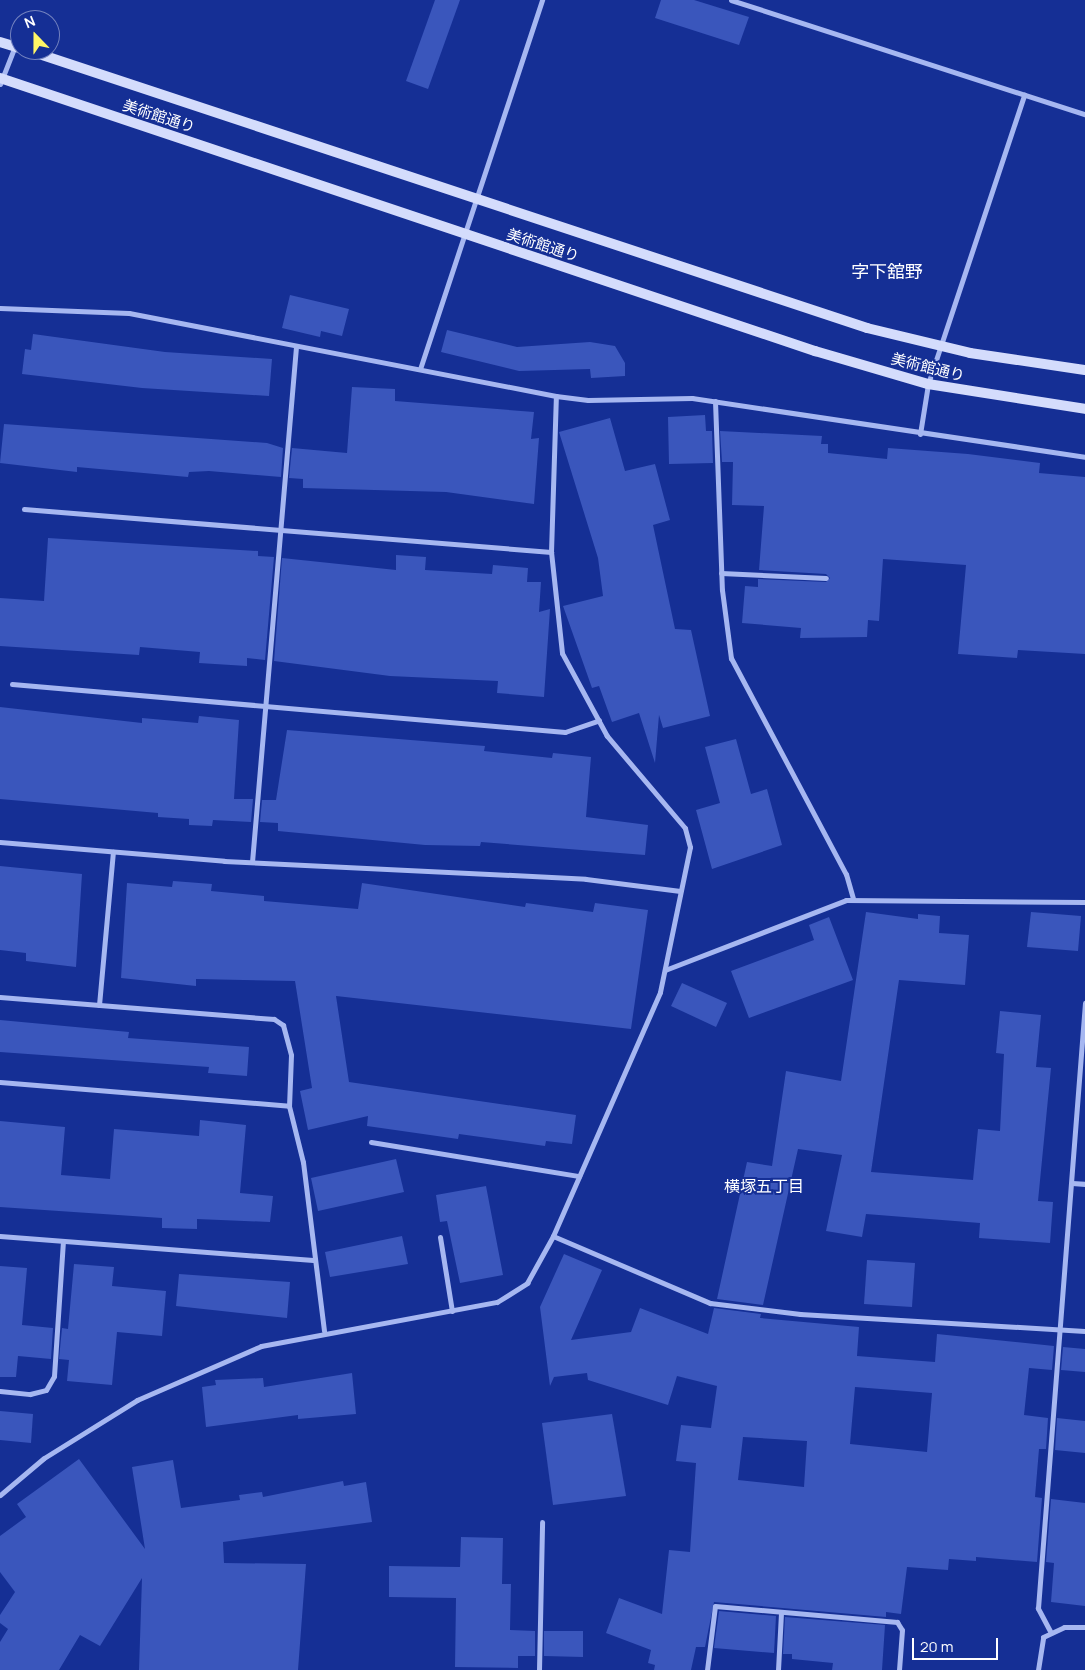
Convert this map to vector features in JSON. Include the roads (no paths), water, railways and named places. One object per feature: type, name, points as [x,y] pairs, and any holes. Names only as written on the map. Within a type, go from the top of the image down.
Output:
[{"type":"street","points":[[420,369],[463,234],[542,0]]},
{"type":"street","points":[[731,0],[1085,114]]},
{"type":"street","points":[[1,80],[11,60]]},
{"type":"street","name":"美術館通り","points":[[57,60],[867,328],[940,347],[1085,370]]},
{"type":"street","name":"美術館通り","points":[[1,80],[463,234],[928,384],[1085,409]]},
{"type":"street","points":[[920,434],[928,384],[1024,95]]},
{"type":"street","points":[[0,308],[129,313],[296,347],[556,396],[715,401],[920,434],[1085,457]]},
{"type":"street","points":[[252,862],[296,347]]},
{"type":"street","points":[[0,1495],[44,1458],[164,1385],[261,1346],[324,1331],[497,1302],[527,1283],[553,1236],[665,970],[680,891],[689,862],[685,828],[634,772],[598,720],[562,653],[552,552],[556,396]]},
{"type":"street","points":[[715,401],[721,573],[735,670],[846,874],[853,899]]},
{"type":"street","points":[[24,509],[552,552]]},
{"type":"street","points":[[721,573],[826,578]]},
{"type":"street","points":[[12,684],[565,732],[598,720]]},
{"type":"street","points":[[0,842],[252,862],[586,879],[680,891]]},
{"type":"street","points":[[99,1005],[113,852]]},
{"type":"street","points":[[665,970],[853,899],[1085,902]]},
{"type":"street","points":[[0,997],[274,1019],[283,1025],[291,1055],[289,1106],[303,1162],[313,1260],[324,1331]]},
{"type":"street","points":[[1050,1631],[1038,1608],[1058,1330],[1084,1041],[1085,1003]]},
{"type":"street","points":[[0,1082],[289,1106]]},
{"type":"street","points":[[371,1142],[579,1176]]},
{"type":"street","points":[[1072,1183],[1085,1184]]},
{"type":"street","points":[[0,1236],[313,1260]]},
{"type":"street","points":[[553,1236],[710,1303],[800,1314],[1085,1331]]},
{"type":"street","points":[[440,1237],[452,1311]]},
{"type":"street","points":[[0,1391],[30,1394],[46,1390],[54,1376],[63,1241]]},
{"type":"street","points":[[539,1670],[542,1522]]},
{"type":"street","points":[[707,1670],[715,1606],[897,1622],[902,1630],[900,1670]]},
{"type":"street","points":[[778,1670],[781,1612]]},
{"type":"street","points":[[1038,1670],[1043,1638],[1050,1631],[1085,1627]]},
{"type":"district","name":"字下舘野","points":[[887,271]]},
{"type":"district","name":"横塚五丁目","points":[[764,1186]]}]
